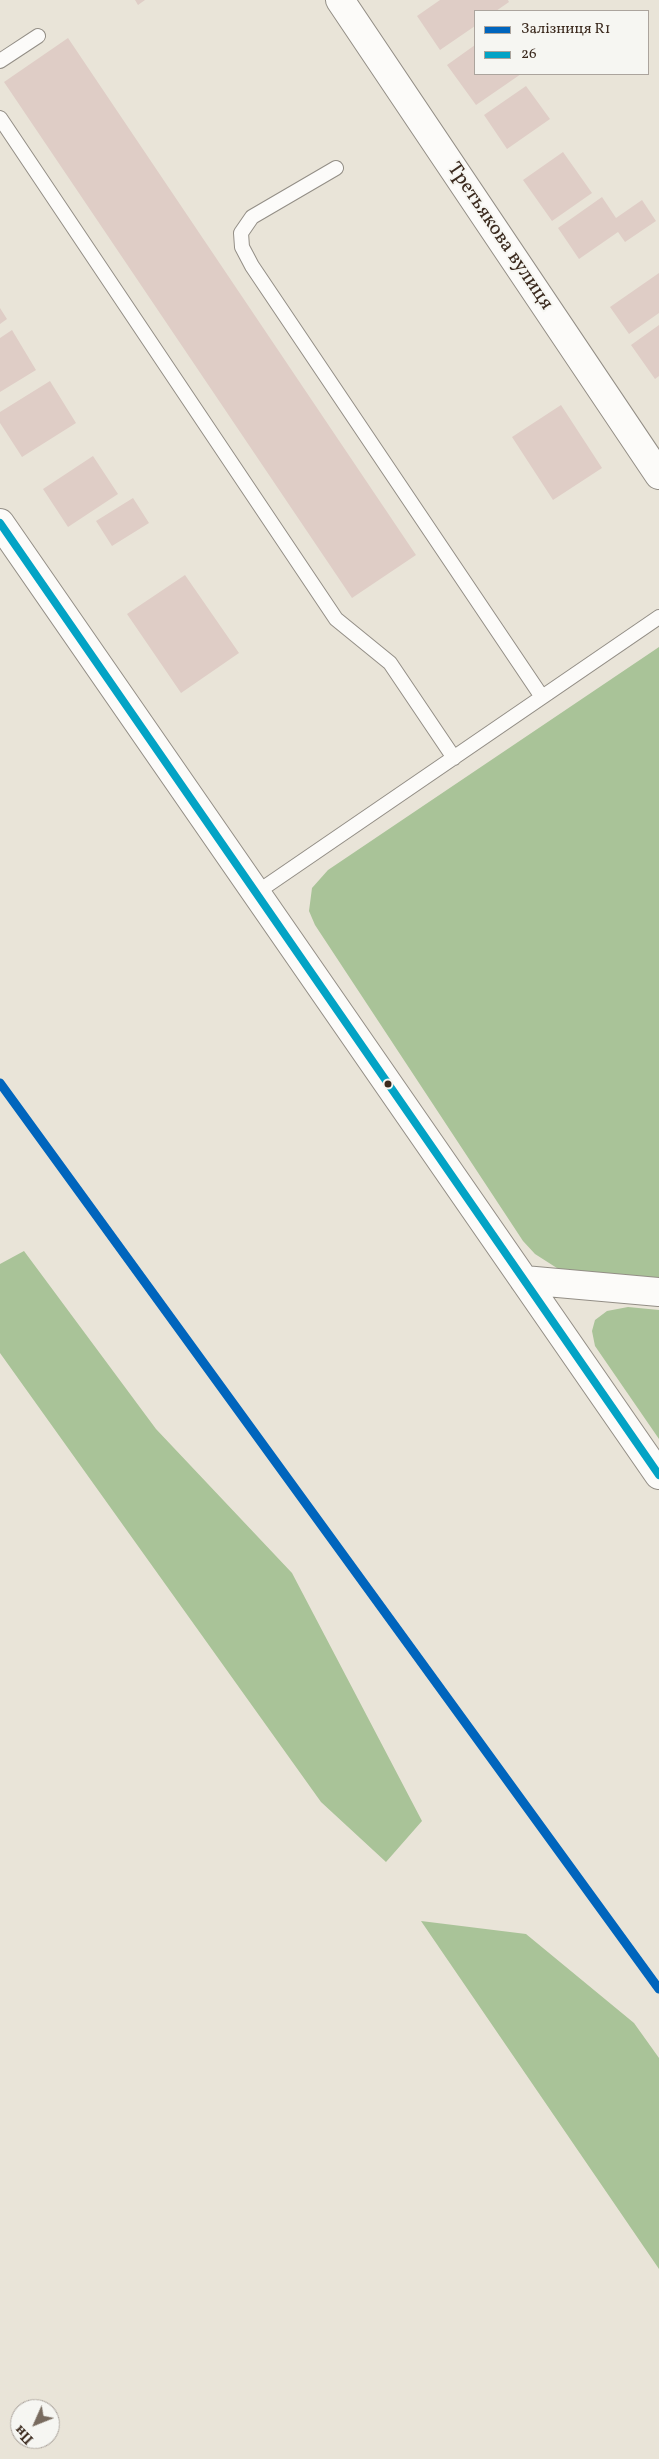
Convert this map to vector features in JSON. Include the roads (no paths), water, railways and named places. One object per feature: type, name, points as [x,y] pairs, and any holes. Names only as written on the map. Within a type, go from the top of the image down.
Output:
[{"type":"main road","name":"Третьякова вулиця","points":[[340,0],[659,475]]},
{"type":"main road","points":[[0,523],[659,1475]]},
{"type":"main road","points":[[524,1280],[659,1292]]},
{"type":"lane","points":[[0,62],[38,36]]},
{"type":"lane","points":[[0,118],[336,619],[390,663],[454,758]]},
{"type":"lane","points":[[336,168],[252,217],[241,233],[242,247],[252,266],[542,697]]},
{"type":"lane","points":[[256,892],[659,617]]},
{"type":"rail line","name":"R1","points":[[0,1083],[659,1989]]}]
